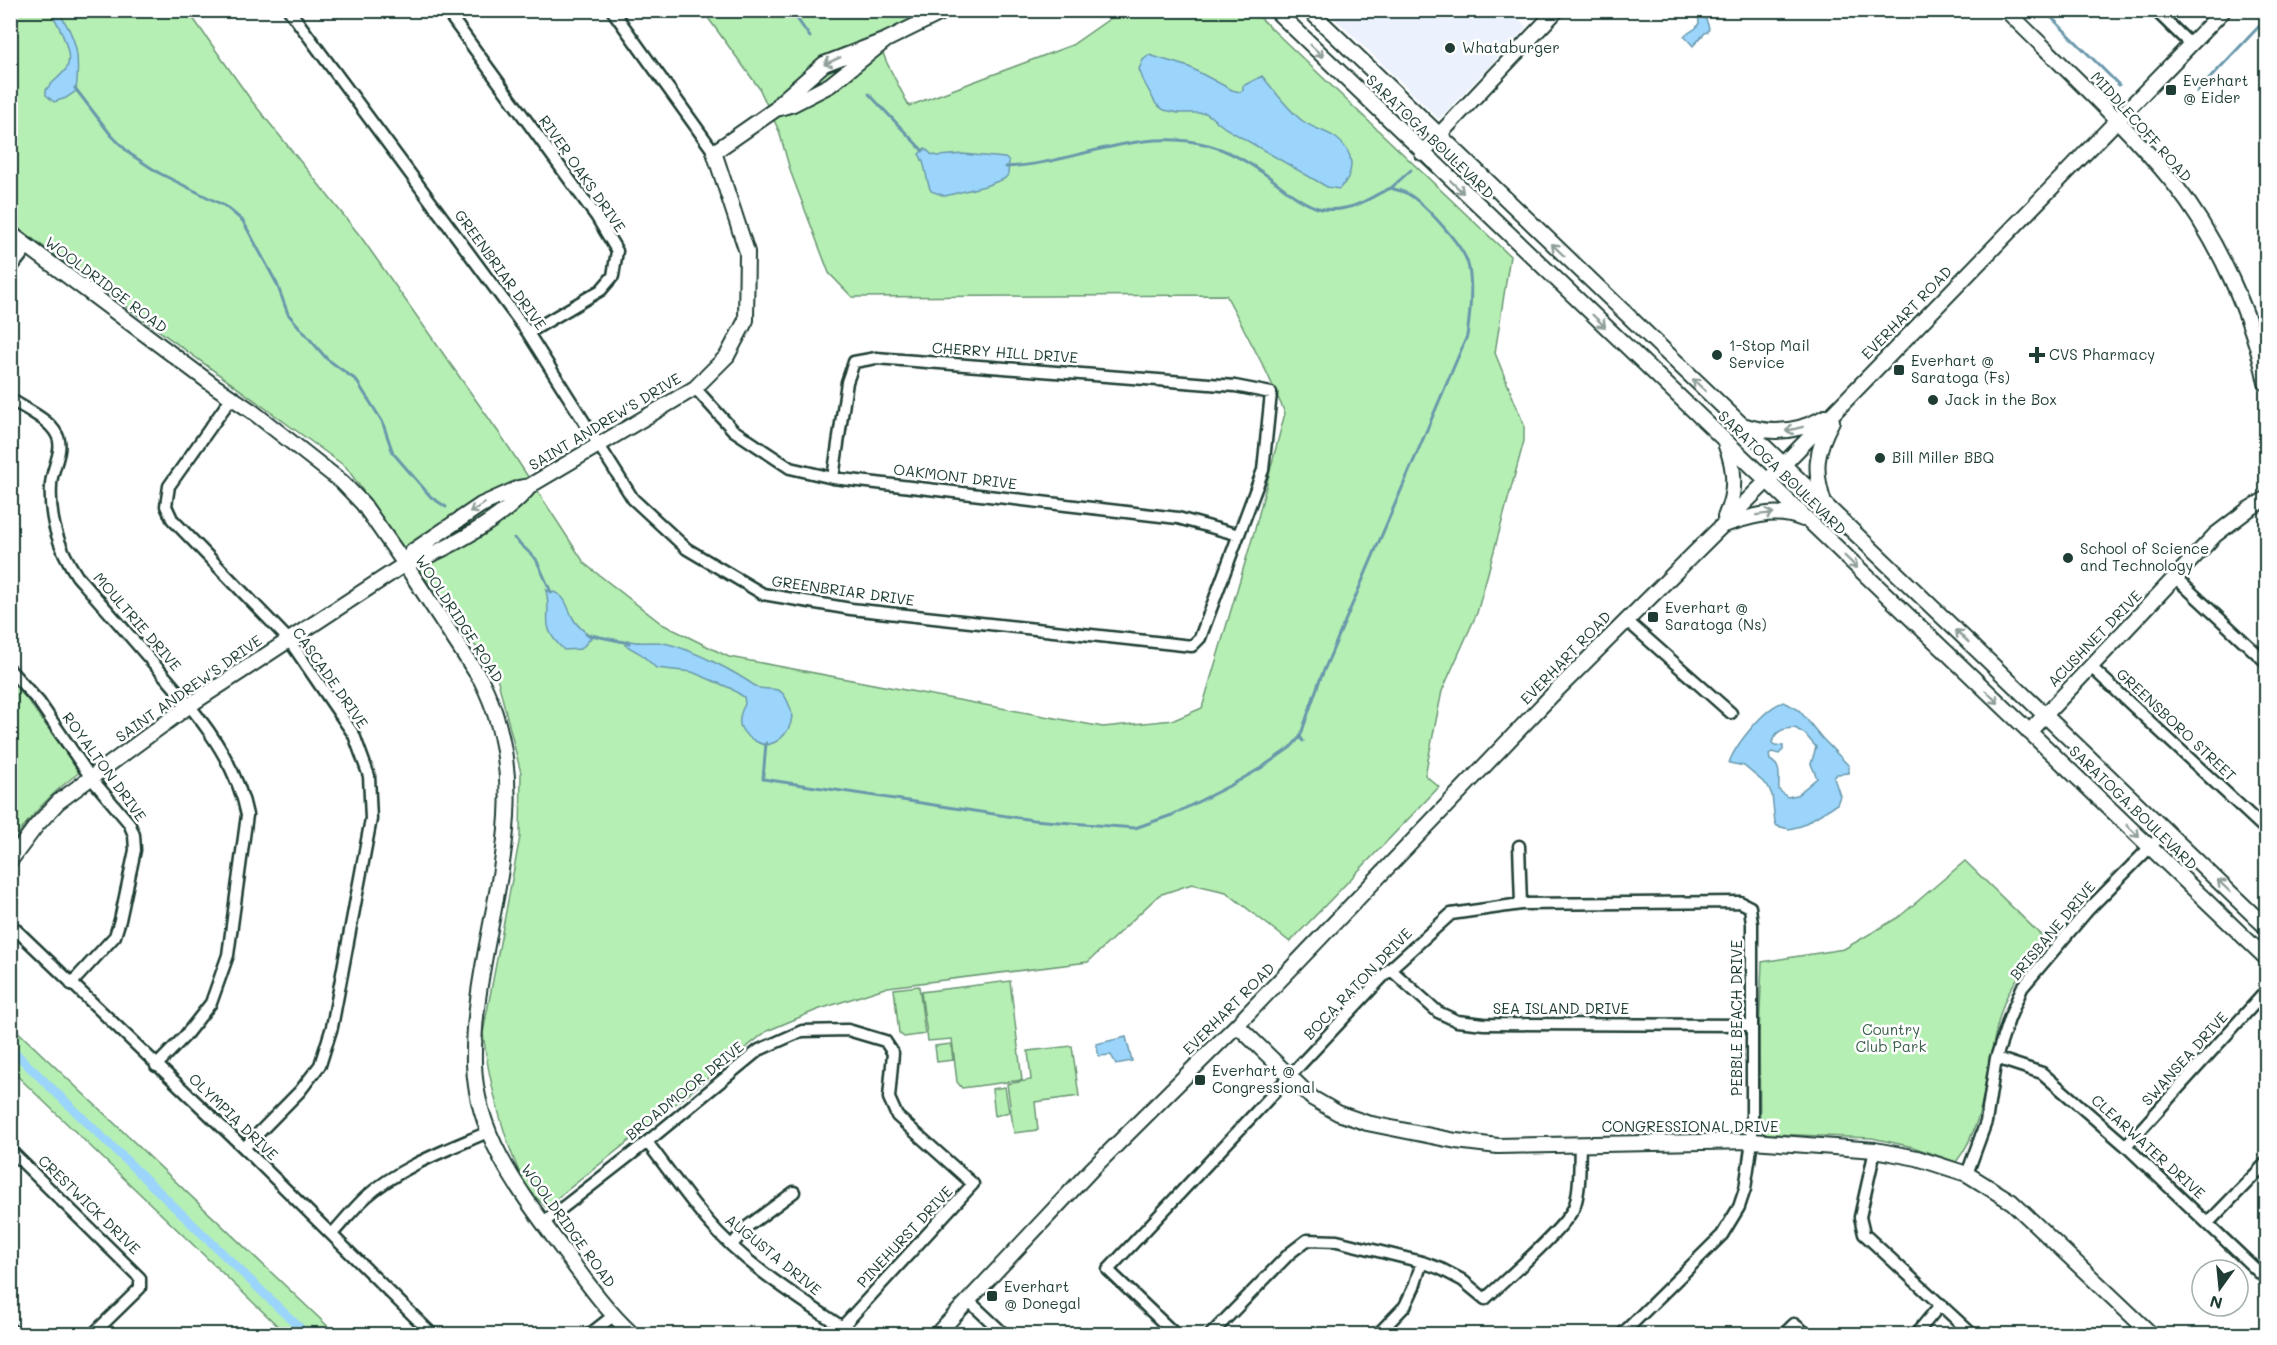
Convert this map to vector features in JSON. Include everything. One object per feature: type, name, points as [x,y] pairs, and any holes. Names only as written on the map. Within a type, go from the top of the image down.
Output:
[{"type":"main road","points":[[776,109],[824,64],[886,40],[947,10]]},
{"type":"main road","name":"SARATOGA BOULEVARD","points":[[1275,10],[2266,958]]},
{"type":"main road","name":"SARATOGA BOULEVARD","points":[[1309,10],[2266,927]]},
{"type":"main road","points":[[1422,153],[1557,10]]},
{"type":"main road","name":"MIDDLECOFF ROAD","points":[[2006,10],[2118,121],[2176,186],[2212,243],[2241,298],[2266,378]]},
{"type":"main road","name":"EVERHART ROAD","points":[[937,1335],[1091,1170],[1237,1026],[1626,620],[1783,465],[2224,10]]},
{"type":"main road","points":[[714,152],[776,109],[793,104],[830,85],[886,40]]},
{"type":"main road","name":"SAINT ANDREW'S DRIVE","points":[[10,861],[36,826],[58,802],[190,705],[405,564],[413,551],[481,505],[519,488],[531,486],[695,388],[727,356],[746,320],[747,252],[714,152]]},
{"type":"main road","name":"WOOLDRIDGE ROAD","points":[[10,233],[232,397],[342,482],[363,504],[468,657],[485,688],[499,728],[505,758],[508,793],[503,861],[478,997],[474,1066],[477,1089],[488,1132],[516,1184],[613,1316],[632,1335]]},
{"type":"main road","points":[[1742,425],[1782,432],[1802,427],[1822,418],[1841,405]]},
{"type":"main road","points":[[1824,505],[1817,475],[1817,457],[1827,431],[1841,405]]},
{"type":"main road","points":[[1721,525],[1732,500],[1734,481],[1732,461],[1724,441]]},
{"type":"main road","name":"ACUSHNET DRIVE","points":[[2029,732],[2215,535],[2249,508],[2266,499]]},
{"type":"main road","points":[[1721,525],[1769,512],[1784,513],[1809,522]]},
{"type":"main road","name":"CONGRESSIONAL DRIVE","points":[[1237,1026],[1312,1098],[1338,1113],[1367,1123],[1467,1143],[1498,1146],[1752,1141],[1875,1150],[1917,1158],[1967,1174],[2012,1202],[2151,1335]]},
{"type":"street","name":"GREENBRIAR DRIVE","points":[[289,10],[528,333],[633,499],[687,549],[763,594],[850,609],[1192,646],[1200,638],[1263,470],[1271,393]]},
{"type":"street","name":"RIVER OAKS DRIVE","points":[[446,10],[596,216],[617,251],[613,276],[601,290],[528,333]]},
{"type":"street","name":"SAINT ANDREW'S DRIVE","points":[[612,10],[714,152]]},
{"type":"street","points":[[2156,10],[2191,45]]},
{"type":"street","points":[[10,270],[28,247]]},
{"type":"street","name":"CHERRY HILL DRIVE","points":[[833,478],[847,382],[854,362],[876,358],[1235,386],[1271,393]]},
{"type":"street","name":"OAKMONT DRIVE","points":[[695,388],[733,430],[790,468],[833,478],[1178,518],[1239,535]]},
{"type":"street","name":"CASCADE DRIVE","points":[[232,397],[169,486],[166,506],[172,519],[289,640],[354,735],[369,776],[371,819],[332,1027],[320,1065],[300,1091],[244,1148]]},
{"type":"street","name":"MOULTRIE DRIVE","points":[[10,399],[52,428],[58,437],[60,446],[51,484],[51,510],[52,520],[65,557],[77,576],[190,705],[232,769],[243,793],[247,815],[228,955],[211,1004],[156,1066]]},
{"type":"street","points":[[2176,578],[2264,656]]},
{"type":"street","points":[[1626,620],[1731,713]]},
{"type":"street","name":"GREENSBORO STREET","points":[[2090,666],[2266,830]]},
{"type":"street","name":"ROYALTON DRIVE","points":[[10,670],[39,702],[91,778],[129,823],[134,835],[135,850],[115,936],[70,984]]},
{"type":"street","name":"BRISBANE DRIVE","points":[[1967,1174],[1986,1122],[1996,1058],[2022,988],[2088,910],[2166,831]]},
{"type":"street","points":[[1519,846],[1521,904]]},
{"type":"street","name":"BOCA RATON DRIVE","points":[[1175,1335],[1108,1270],[1390,969],[1451,914],[1521,904],[1740,902],[1750,907]]},
{"type":"street","name":"PEBBLE BEACH DRIVE","points":[[1622,1335],[1722,1235],[1739,1207],[1745,1189],[1752,1141],[1752,924],[1750,907]]},
{"type":"street","name":"OLYMPIA DRIVE","points":[[10,924],[70,984],[244,1148],[432,1335]]},
{"type":"street","name":"SEA ISLAND DRIVE","points":[[1390,969],[1438,1012],[1456,1021],[1484,1024],[1751,1024]]},
{"type":"street","name":"SWANSEA DRIVE","points":[[2126,1146],[2266,992]]},
{"type":"street","name":"BROADMOOR DRIVE","points":[[543,1223],[759,1050],[802,1031],[848,1030],[885,1041],[893,1053]]},
{"type":"street","name":"PINEHURST DRIVE","points":[[842,1327],[973,1184],[897,1116],[888,1098],[893,1053]]},
{"type":"street","name":"CLEARWATER DRIVE","points":[[1996,1058],[2042,1072],[2126,1146],[2266,1279]]},
{"type":"street","points":[[332,1234],[366,1197],[396,1176],[433,1156],[488,1132]]},
{"type":"street","name":"AUGUSTA DRIVE","points":[[647,1142],[706,1220],[732,1245],[784,1287],[842,1327]]},
{"type":"street","points":[[1211,1335],[1290,1253],[1307,1240],[1337,1241],[1422,1262],[1462,1280],[1485,1299],[1563,1224],[1575,1207],[1580,1145]]},
{"type":"street","name":"CRESTWICK DRIVE","points":[[10,1150],[141,1278],[142,1285],[93,1335]]},
{"type":"street","points":[[1875,1150],[1860,1217],[1864,1234],[1972,1335]]},
{"type":"street","points":[[2208,1223],[2266,1163]]},
{"type":"street","points":[[732,1245],[747,1226],[795,1192]]},
{"type":"street","points":[[1378,1335],[1405,1306],[1422,1262]]},
{"type":"street","points":[[969,1302],[1004,1335]]},
{"type":"street","points":[[1916,1335],[1941,1304]]},
{"type":"street","points":[[590,1335],[613,1316]]},
{"type":"street","points":[[1784,1335],[1794,1324],[1807,1335]]},
{"type":"street","points":[[10,1329],[16,1335]]},
{"type":"shaded area","points":[[1327,11],[1511,11],[1527,27],[1439,119]]},
{"type":"green space","points":[[11,11],[188,11],[251,100],[361,237],[504,440],[585,564],[662,624],[729,657],[1103,727],[1174,720],[1202,708],[1255,529],[1285,413],[1226,295],[852,297],[829,273],[791,173],[779,131],[759,88],[703,11],[933,11],[876,36],[909,106],[1072,45],[1121,11],[1253,11],[1510,256],[1495,353],[1524,425],[1524,441],[1477,613],[1442,691],[1425,775],[1439,787],[1290,942],[1226,892],[1192,884],[1159,895],[1088,962],[888,987],[817,1010],[767,1031],[546,1207],[525,1183],[513,1158],[488,1068],[483,1033],[520,837],[521,773],[495,669],[465,634],[346,467],[11,223]]},
{"type":"green space","points":[[11,680],[80,772],[42,805],[11,844]]},
{"type":"green space","name":"Country Club Park","points":[[1965,861],[2048,942],[2021,973],[2006,999],[1997,1027],[1980,1109],[1967,1146],[1956,1162],[1913,1147],[1872,1138],[1768,1134],[1760,1131],[1759,1034],[1762,962],[1844,949],[1899,917]]},
{"type":"green space","points":[[1010,981],[1022,1080],[962,1088],[957,1082],[952,1039],[928,1041],[921,992]]},
{"type":"green space","points":[[919,986],[925,1034],[904,1037],[899,1033],[894,989]]},
{"type":"green space","points":[[10,1025],[336,1334],[286,1334],[11,1070]]},
{"type":"green space","points":[[951,1044],[953,1060],[937,1062],[935,1046]]},
{"type":"green space","points":[[1072,1046],[1079,1096],[1035,1102],[1038,1130],[1014,1133],[1007,1084],[1031,1080],[1028,1051]]},
{"type":"green space","points":[[1005,1087],[1009,1112],[995,1116],[992,1089]]},
{"type":"water","points":[[1702,10],[1709,11],[1706,19],[1708,32],[1693,46],[1684,36],[1696,28],[1699,23],[1698,15]]},
{"type":"water","points":[[50,11],[57,11],[69,30],[76,48],[78,68],[76,91],[54,102],[46,95],[46,90],[66,69],[68,56],[61,31]]},
{"type":"water","points":[[1149,55],[1189,67],[1240,92],[1243,86],[1262,76],[1303,121],[1332,135],[1347,150],[1351,170],[1345,183],[1339,189],[1327,187],[1225,128],[1206,113],[1178,113],[1164,110],[1156,104],[1139,69],[1143,60]]},
{"type":"water","points":[[925,148],[931,154],[938,156],[963,154],[1005,158],[1009,161],[1008,175],[1004,179],[985,186],[945,196],[931,191],[919,154]]},
{"type":"water","points":[[546,590],[562,597],[576,623],[591,638],[581,649],[564,650],[551,634],[548,627]]},
{"type":"water","points":[[627,640],[659,642],[675,646],[713,662],[758,688],[778,690],[784,695],[790,707],[792,719],[788,730],[780,739],[766,745],[751,739],[740,726],[740,716],[745,704],[744,697],[730,688],[692,672],[656,668],[641,654],[625,645]]},
{"type":"water","points":[[1784,702],[1799,710],[1849,766],[1849,773],[1837,774],[1834,778],[1840,796],[1837,804],[1801,826],[1789,829],[1777,826],[1775,822],[1772,795],[1768,786],[1744,766],[1729,763],[1752,727],[1777,705]],"holes":[[[1795,728],[1805,734],[1816,747],[1811,764],[1817,778],[1797,795],[1787,797],[1779,790],[1778,769],[1770,760],[1769,754],[1772,752],[1779,754],[1783,746],[1772,743],[1773,739],[1777,733],[1787,729]]]},
{"type":"water","points":[[1126,1037],[1132,1061],[1116,1064],[1111,1055],[1099,1056],[1096,1044]]},
{"type":"waterway","points":[[791,10],[810,37]]},
{"type":"waterway","points":[[2044,10],[2119,85]]},
{"type":"waterway","points":[[2197,92],[2266,19]]},
{"type":"waterway","points":[[75,88],[111,135],[130,154],[159,173],[225,206],[243,221],[277,284],[288,314],[327,359],[356,380],[382,421],[393,453],[431,497],[446,507]]},
{"type":"waterway","points":[[869,94],[923,151]]},
{"type":"waterway","points":[[1006,167],[1056,160],[1106,148],[1156,140],[1182,140],[1208,145],[1245,161],[1297,198],[1318,208],[1351,207],[1391,188],[1406,193],[1432,215],[1450,235],[1467,261],[1471,288],[1467,336],[1319,682],[1300,737]]},
{"type":"waterway","points":[[1391,188],[1411,170]]},
{"type":"waterway","points":[[514,538],[536,559],[551,592]]},
{"type":"waterway","points":[[586,634],[629,643]]},
{"type":"waterway","points":[[766,743],[763,779],[1033,820],[1135,828],[1172,815],[1233,784],[1291,747],[1300,737],[1303,741]]},
{"type":"waterway","points":[[10,1048],[306,1334]]},
{"type":"place","name":"Whataburger","points":[[1450,48]]},
{"type":"place","name":"Everhart @ Eider","points":[[2171,90]]},
{"type":"place","name":"1-Stop Mail Service","points":[[1717,355]]},
{"type":"place","name":"CVS Pharmacy","points":[[2037,355]]},
{"type":"place","name":"Everhart @ Saratoga (Fs)","points":[[1899,370]]},
{"type":"place","name":"Jack in the Box","points":[[1933,400]]},
{"type":"place","name":"Bill Miller BBQ","points":[[1880,458]]},
{"type":"place","name":"School of Science and Technology","points":[[2068,558]]},
{"type":"place","name":"Everhart @ Saratoga (Ns)","points":[[1653,617]]},
{"type":"place","name":"Everhart @ Congressional","points":[[1200,1080]]},
{"type":"place","name":"Everhart @ Donegal","points":[[992,1296]]}]
